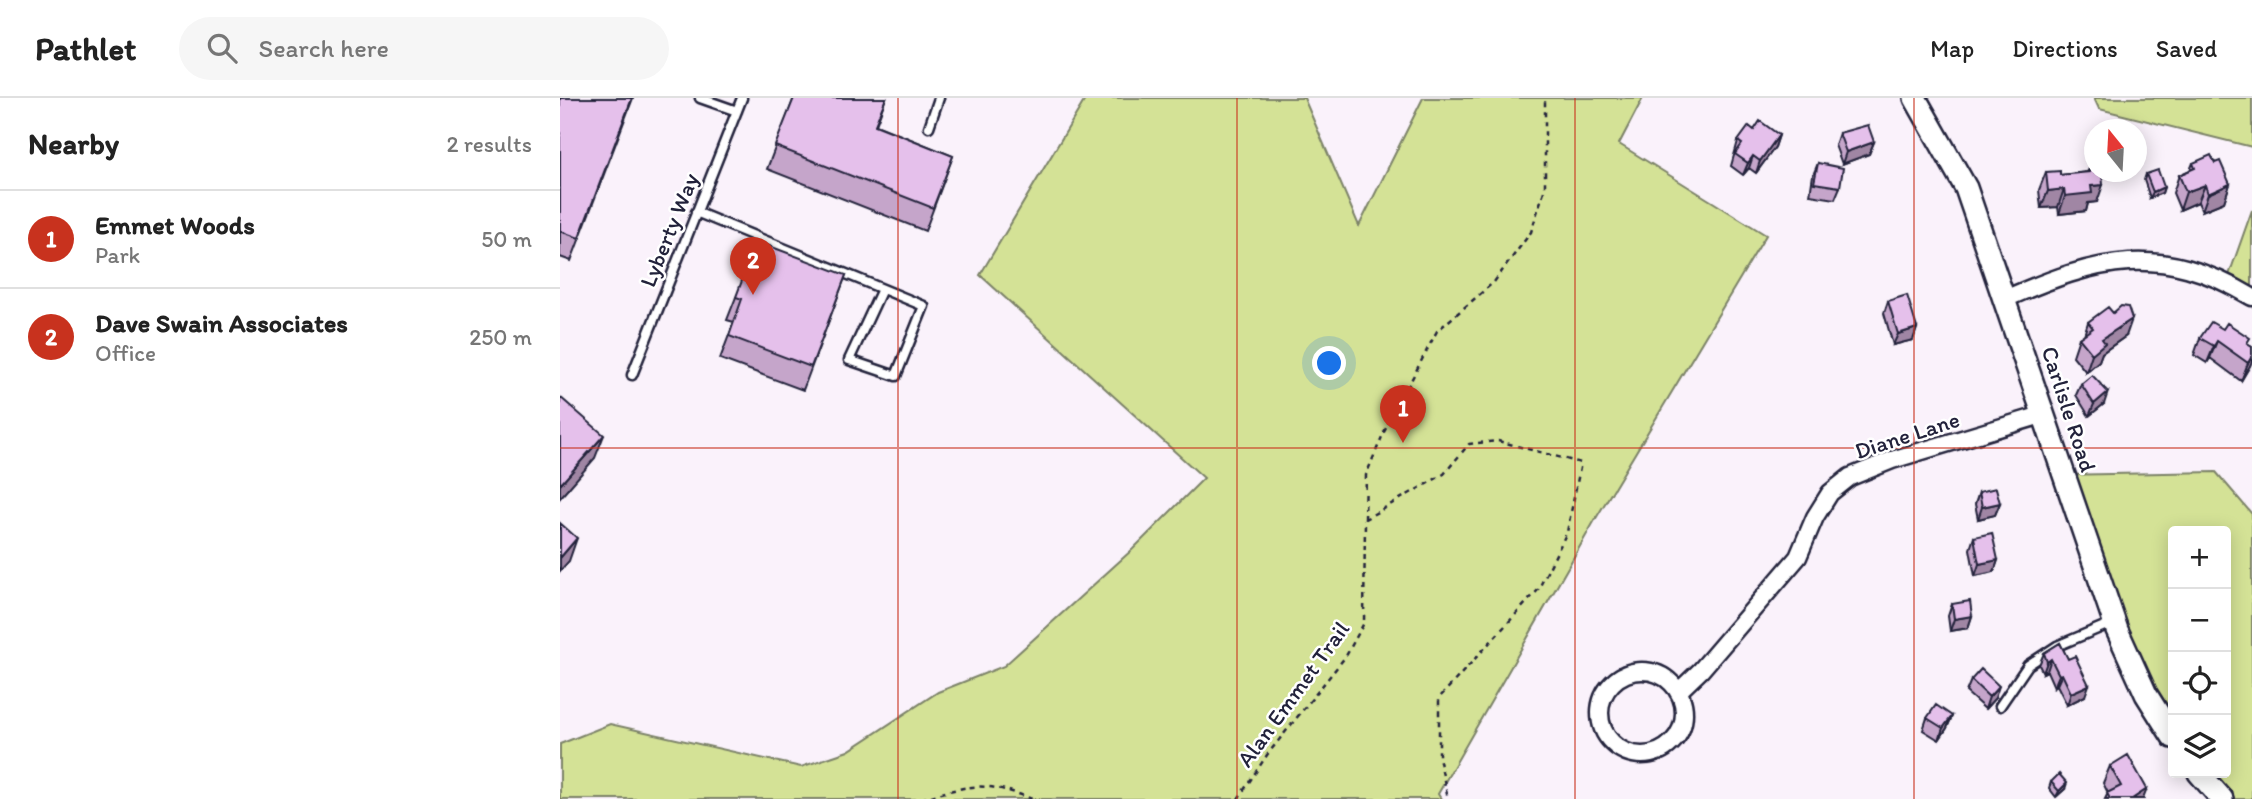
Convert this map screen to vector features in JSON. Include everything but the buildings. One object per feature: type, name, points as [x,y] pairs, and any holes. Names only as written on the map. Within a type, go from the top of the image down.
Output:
[{"type":"main road","name":"Carlisle Road","points":[[1915,98],[1966,188],[2114,622],[2146,694],[2168,729]]},
{"type":"main road","points":[[2203,778],[2222,799]]},
{"type":"street","points":[[2005,299],[2084,269],[2141,261],[2189,267],[2211,275],[2252,297]]},
{"type":"street","name":"Diane Lane","points":[[1678,692],[1701,670],[1798,557],[1815,517],[1830,493],[1850,477],[1892,460],[2042,415]]},
{"type":"street","points":[[1637,670],[1651,671],[1665,677],[1678,692],[1684,714],[1682,728],[1665,749],[1652,754],[1625,753],[1605,735],[1599,708],[1602,695],[1611,683],[1623,675],[1637,670]]},
{"type":"lane","points":[[700,98],[737,111]]},
{"type":"lane","name":"Lyberty Way","points":[[632,375],[742,98]]},
{"type":"lane","points":[[929,127],[939,98]]},
{"type":"lane","points":[[696,212],[924,306],[895,376],[849,360],[882,289]]},
{"type":"lane","points":[[2000,706],[2028,665],[2057,646],[2114,622]]},
{"type":"path","name":"Alan Emmet Trail","points":[[1238,799],[1267,755],[1346,656],[1364,623],[1366,475],[1384,432],[1437,331],[1494,282],[1531,232],[1545,188],[1545,98]]},
{"type":"path","points":[[1365,519],[1444,474],[1469,444],[1498,441],[1581,463],[1567,532],[1538,590],[1439,698],[1439,757],[1448,799]]},
{"type":"path","points":[[921,799],[967,785],[999,786],[1032,799]]},
{"type":"green space","points":[[1086,98],[1304,98],[1359,226],[1423,98],[1643,98],[1619,144],[1766,235],[1595,520],[1438,794],[1441,799],[560,799],[560,744],[610,724],[801,767],[848,751],[938,692],[1004,666],[1133,549],[1204,478],[980,275]]},
{"type":"green space","points":[[2094,98],[2252,98],[2252,147],[2147,119],[2099,109]]},
{"type":"green space","points":[[2252,210],[2252,290],[2228,278]]},
{"type":"green space","points":[[2216,472],[2252,514],[2252,799],[2224,799],[2205,778],[2231,778],[2231,526],[2168,526],[2168,726],[2059,475]]},
{"type":"place","name":"Dave Swain Associates","points":[[753,295]]},
{"type":"place","name":"Emmet Woods","points":[[1403,443]]}]
